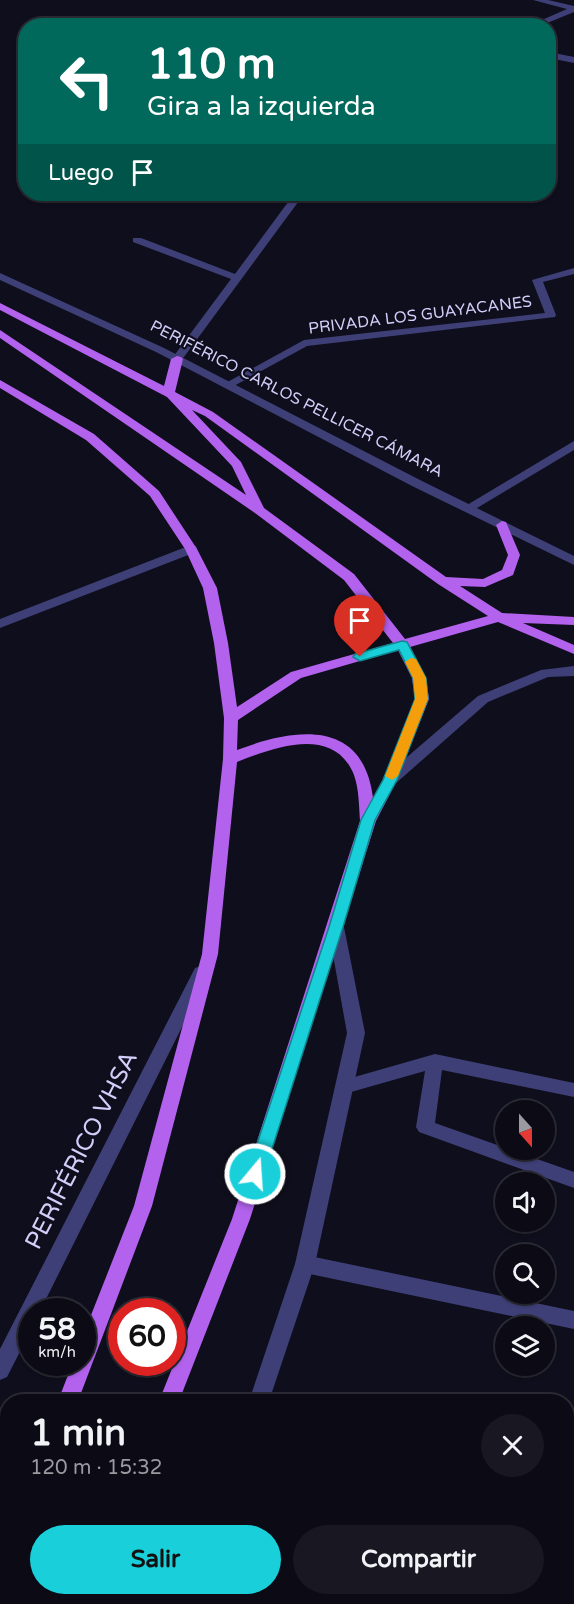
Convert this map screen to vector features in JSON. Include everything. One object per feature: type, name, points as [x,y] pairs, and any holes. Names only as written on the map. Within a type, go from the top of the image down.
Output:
[{"type":"main road","points":[[0,306],[209,414],[443,581],[499,617],[574,650]]},
{"type":"main road","points":[[0,333],[259,510],[349,577],[402,645],[419,678],[422,699],[390,780],[368,820],[336,927],[241,1219],[172,1394]]},
{"type":"main road","points":[[168,391],[177,359]]},
{"type":"main road","points":[[0,383],[90,437],[155,494],[191,549],[210,588],[221,643],[231,718],[230,759],[210,954],[143,1206],[71,1394]]},
{"type":"main road","points":[[168,391],[237,465],[259,510]]},
{"type":"main road","points":[[443,581],[485,583],[508,572],[514,555],[502,525]]},
{"type":"main road","points":[[231,718],[296,675],[499,617],[574,621]]},
{"type":"main road","points":[[230,759],[282,740],[298,738],[332,742],[348,752],[356,763],[362,776],[368,820]]},
{"type":"street","points":[[537,0],[574,8]]},
{"type":"street","points":[[554,17],[574,8]]},
{"type":"street","points":[[554,17],[574,21]]},
{"type":"street","points":[[556,56],[574,60]]},
{"type":"street","points":[[177,359],[294,201]]},
{"type":"street","points":[[137,240],[237,278]]},
{"type":"street","name":"PRIVADA LOS GUAYACANES","points":[[228,385],[304,343],[550,315],[537,280],[574,271]]},
{"type":"street","name":"PERIFÉRICO CARLOS PELLICER CÁMARA","points":[[0,276],[177,359],[574,561]]},
{"type":"street","points":[[468,508],[574,445]]},
{"type":"street","points":[[0,624],[191,549]]},
{"type":"street","points":[[390,780],[483,699],[546,673],[574,671]]},
{"type":"street","points":[[261,1394],[305,1264],[356,1033],[336,927]]},
{"type":"street","name":"PERIFÉRICO VHSA","points":[[0,1370],[210,954]]},
{"type":"street","points":[[344,1087],[435,1061],[574,1090]]},
{"type":"street","points":[[435,1061],[425,1127],[574,1180]]},
{"type":"street","points":[[305,1264],[574,1320]]},
{"type":"slow traffic","points":[[392,776],[422,699],[419,678],[411,662]]},
{"type":"route","points":[[255,1174],[336,927],[368,820],[390,780],[422,699],[419,678],[402,645],[360,657]]}]
